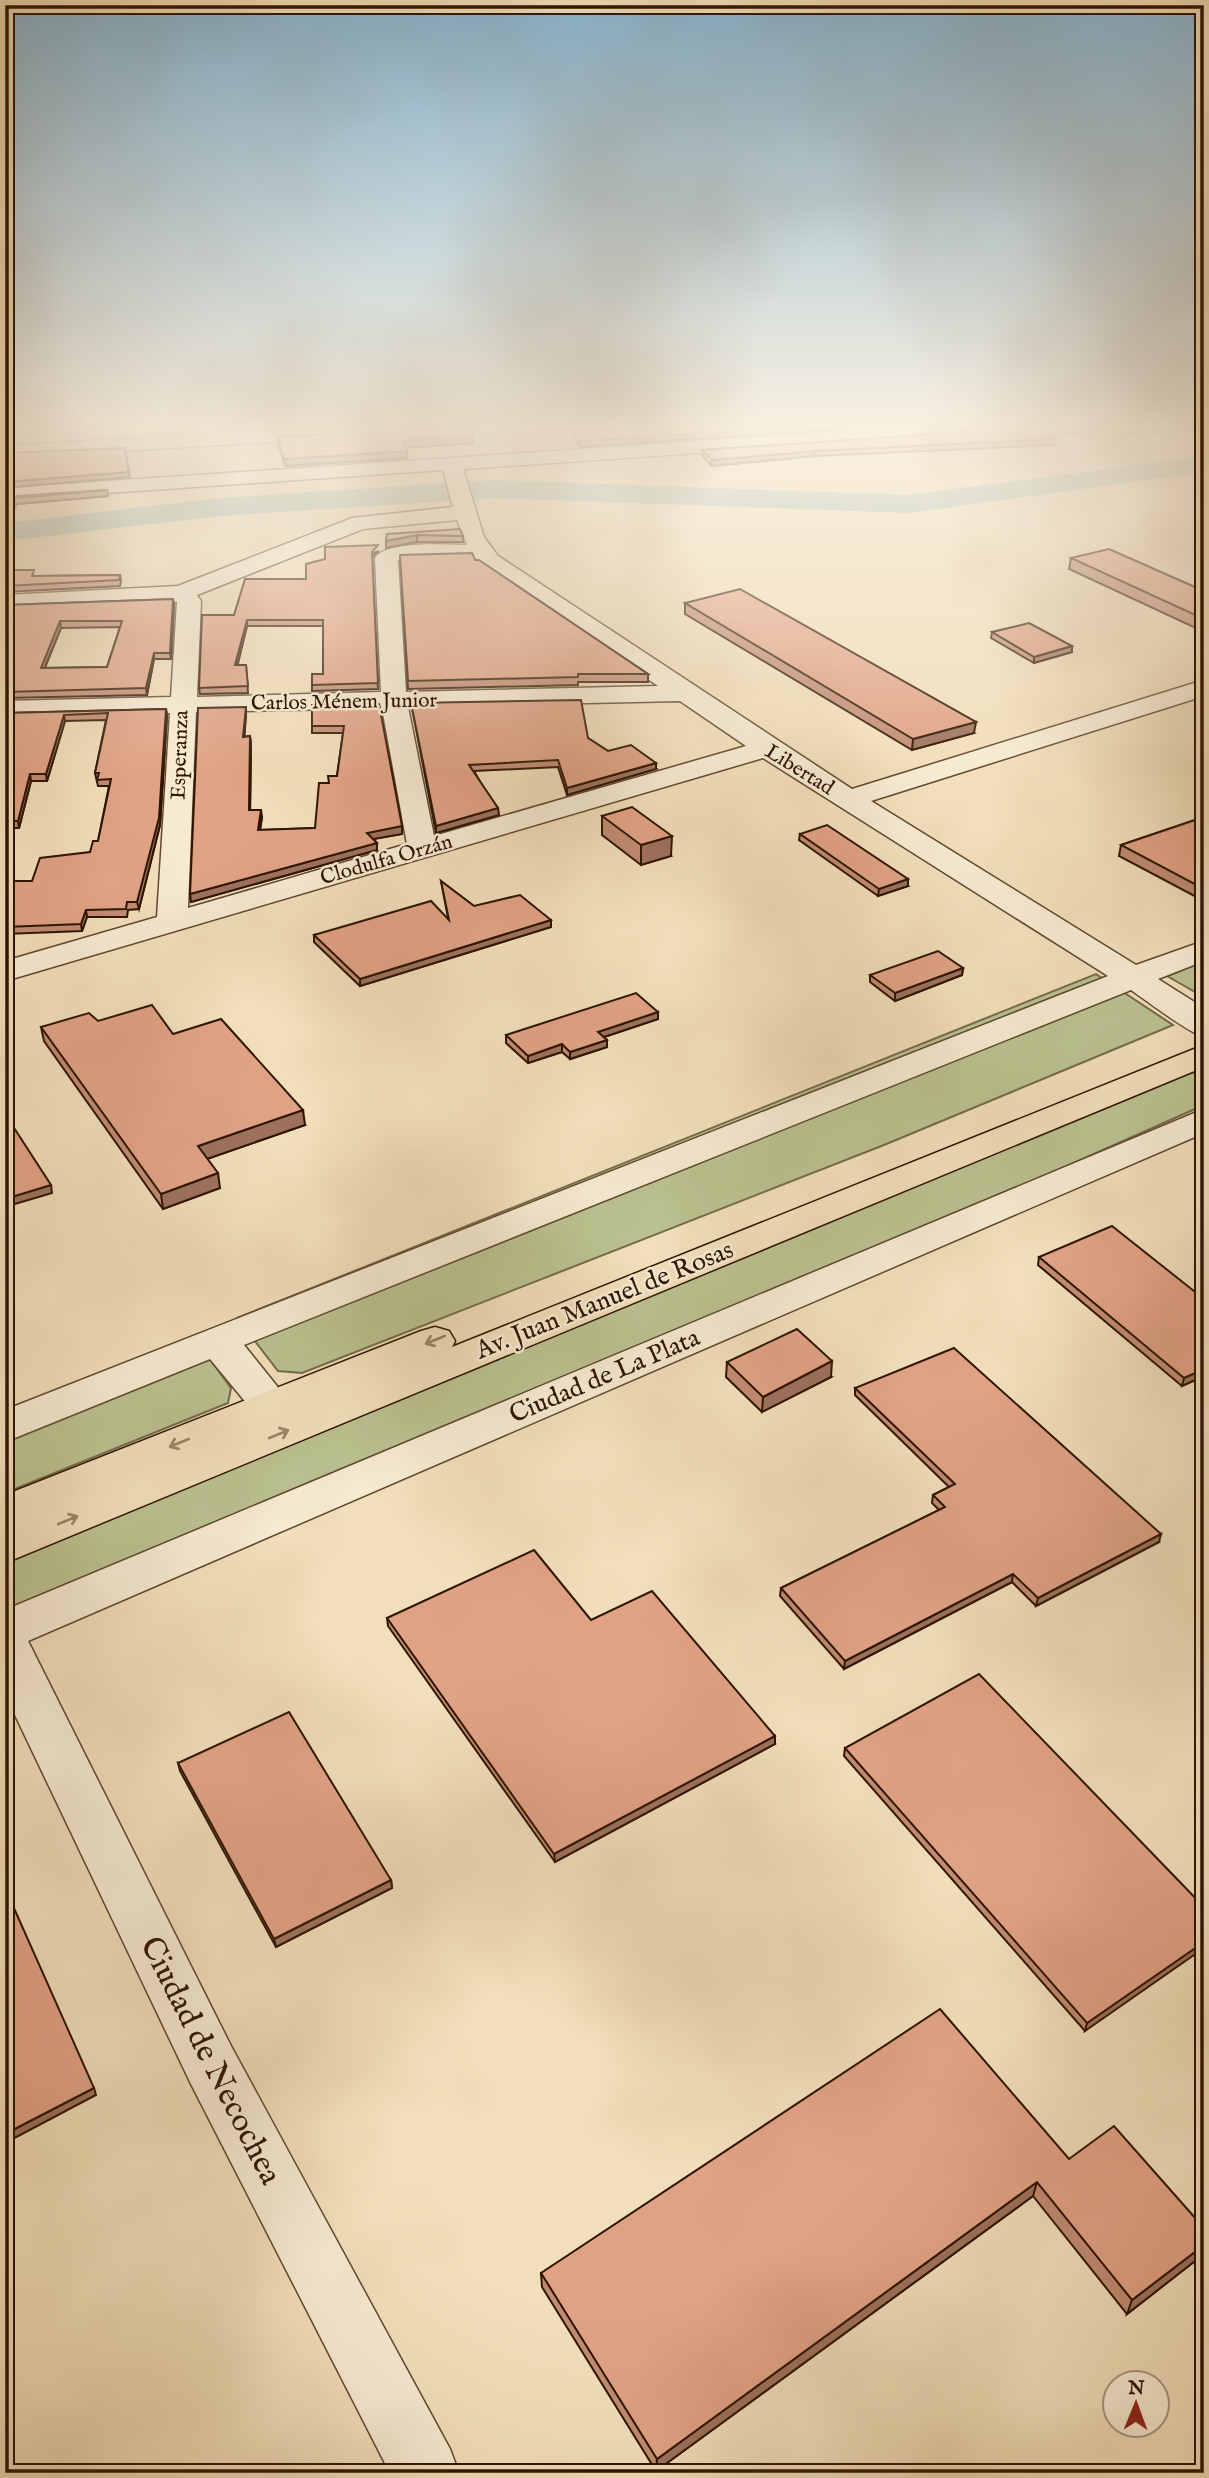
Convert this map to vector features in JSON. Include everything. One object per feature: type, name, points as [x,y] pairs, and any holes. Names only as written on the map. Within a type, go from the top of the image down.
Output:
[{"type":"main road","name":"Av. Juan Manuel de Rosas","points":[[5,1513],[1204,1033]]},
{"type":"main road","name":"Av. Juan Manuel de Rosas","points":[[5,1546],[1204,1055]]},
{"type":"street","points":[[5,602],[182,593],[300,545]]},
{"type":"street","name":"Libertad","points":[[477,545],[490,561],[682,693],[1194,1016],[1204,1027]]},
{"type":"street","points":[[422,848],[394,700],[386,558],[389,555],[401,554],[481,551]]},
{"type":"street","name":"Esperanza","points":[[172,921],[181,705],[189,601],[182,593]]},
{"type":"street","points":[[848,799],[1204,688]]},
{"type":"street","name":"Carlos Ménem Junior","points":[[5,709],[682,693]]},
{"type":"street","name":"Clodulfa Orzán","points":[[5,971],[766,748]]},
{"type":"street","points":[[5,946],[86,947]]},
{"type":"street","points":[[5,1427],[217,1340],[1204,950]]},
{"type":"street","name":"Ciudad de La Plata","points":[[5,1630],[1204,1120]]},
{"type":"street","points":[[217,1340],[272,1406]]},
{"type":"street","name":"Ciudad de Necochea","points":[[5,1643],[211,2064],[426,2473]]},
{"type":"green space","points":[[1204,961],[1204,997],[1167,976]]},
{"type":"green space","points":[[1096,974],[1173,1025],[884,1145],[302,1373],[278,1371],[237,1318]]},
{"type":"green space","points":[[1191,1071],[1204,1078],[1204,1105],[1067,1166],[5,1613],[5,1563]]},
{"type":"green space","points":[[193,1336],[231,1388],[228,1403],[5,1493],[5,1411]]},
{"type":"building","points":[[378,545],[372,552],[378,683],[312,685],[312,674],[323,674],[323,620],[247,620],[235,665],[246,665],[248,686],[199,688],[202,615],[234,615],[245,579],[306,579],[306,564],[325,559],[325,547]]},
{"type":"building","points":[[1109,549],[1204,591],[1204,619],[1071,558]]},
{"type":"building","points":[[472,553],[475,560],[479,560],[648,674],[408,681],[400,555]]},
{"type":"building","points":[[5,570],[34,570],[32,576],[120,575],[119,580],[5,586]]},
{"type":"building","points":[[740,589],[976,722],[913,739],[685,603]]},
{"type":"building","points":[[173,599],[170,653],[154,653],[146,688],[5,692],[5,605]],"holes":[[[60,621],[122,621],[107,667],[41,668]]]},
{"type":"building","points":[[1029,623],[1072,646],[1034,657],[992,632]]},
{"type":"building","points":[[581,700],[588,738],[608,751],[631,745],[656,763],[567,788],[558,760],[469,765],[498,808],[436,826],[411,703]]},
{"type":"building","points":[[379,704],[402,826],[367,833],[377,843],[190,894],[198,708],[246,707],[243,737],[250,736],[249,810],[261,810],[258,830],[315,828],[319,783],[329,783],[328,776],[337,776],[344,726],[312,726],[312,705]]},
{"type":"building","points":[[166,709],[159,818],[137,902],[127,902],[126,909],[86,910],[81,924],[5,927],[5,881],[32,881],[40,858],[90,852],[93,841],[98,841],[111,779],[97,780],[99,773],[95,773],[108,713],[64,715],[46,774],[30,774],[18,821],[5,821],[5,713]]},
{"type":"building","points":[[632,807],[672,836],[641,845],[602,816]]},
{"type":"building","points":[[1204,817],[1204,889],[1121,845]]},
{"type":"building","points":[[827,825],[908,879],[879,889],[800,834]]},
{"type":"building","points":[[441,881],[474,906],[520,895],[551,920],[360,979],[314,935],[431,901],[449,920]]},
{"type":"building","points":[[938,951],[963,968],[895,993],[870,975]]},
{"type":"building","points":[[636,993],[658,1012],[598,1032],[607,1040],[570,1052],[562,1044],[528,1056],[506,1035]]},
{"type":"building","points":[[152,1005],[173,1034],[221,1019],[303,1110],[198,1146],[218,1173],[161,1194],[41,1027],[89,1013],[98,1021]]},
{"type":"building","points":[[5,1114],[51,1185],[5,1199]]},
{"type":"building","points":[[1112,1226],[1204,1299],[1204,1369],[1184,1378],[1039,1257]]},
{"type":"building","points":[[797,1329],[832,1361],[763,1397],[727,1362]]},
{"type":"building","points":[[954,1348],[1161,1534],[1038,1598],[1013,1574],[845,1661],[781,1588],[945,1507],[933,1495],[955,1484],[855,1388]]},
{"type":"building","points":[[534,1550],[591,1620],[652,1591],[775,1736],[554,1854],[387,1618]]},
{"type":"building","points":[[979,1674],[1204,1907],[1204,1942],[1087,2023],[845,1748]]},
{"type":"building","points":[[289,1712],[391,1880],[274,1939],[178,1763]]},
{"type":"building","points":[[5,1888],[94,2088],[5,2134]]},
{"type":"building","points":[[940,2009],[1069,2159],[1114,2126],[1204,2228],[1204,2245],[1132,2300],[1037,2182],[657,2459],[541,2273]]}]
